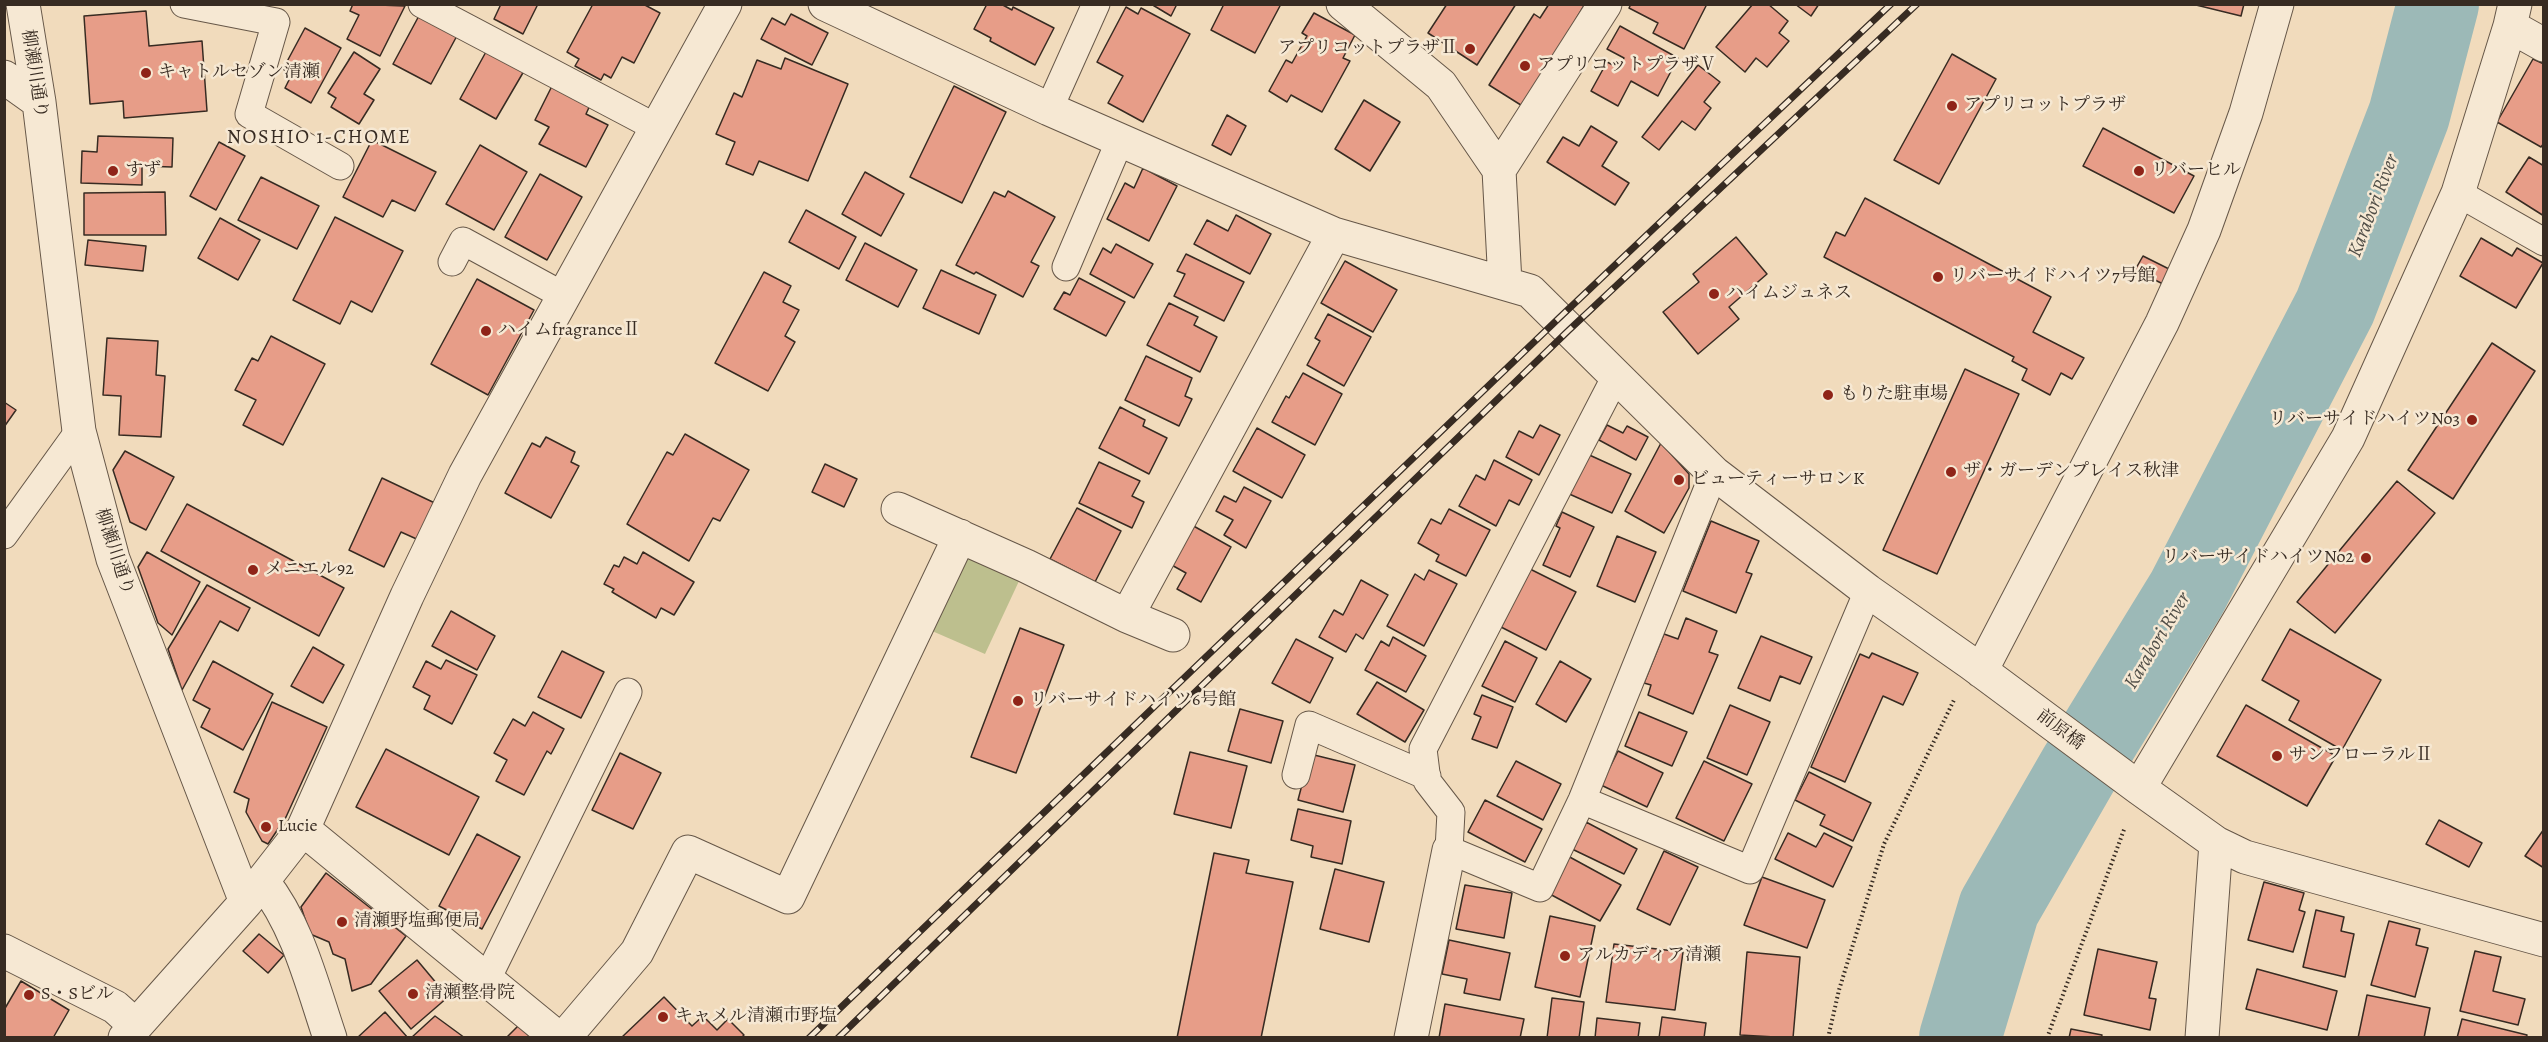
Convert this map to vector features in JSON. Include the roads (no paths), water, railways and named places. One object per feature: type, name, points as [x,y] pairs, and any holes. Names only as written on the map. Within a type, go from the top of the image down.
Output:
[{"type":"street","name":"柳瀬川通り","points":[[23,4],[39,102],[80,431],[113,559],[255,892],[279,902],[294,936],[330,1038]]},
{"type":"street","points":[[4,951],[115,1007],[130,1031],[255,892],[303,829],[407,596],[465,475],[725,4]]},
{"type":"street","name":"前原橋","points":[[825,4],[1049,109],[1334,234],[1530,291],[1714,472],[1868,591],[1977,667],[2216,843],[2245,857],[2544,940]]},
{"type":"street","points":[[1343,4],[1442,86],[1499,170],[1504,283]]},
{"type":"street","points":[[1499,170],[1605,4]]},
{"type":"street","points":[[1977,667],[2162,322],[2204,230],[2246,113],[2277,4]]},
{"type":"street","points":[[2139,788],[2348,438],[2458,193],[2512,15],[2544,45]]},
{"type":"street","points":[[4,77],[39,102]]},
{"type":"street","points":[[1127,616],[1334,234]]},
{"type":"street","points":[[897,509],[1026,566],[1127,616],[1173,635]]},
{"type":"street","points":[[564,1038],[637,952],[688,852],[788,897],[960,536]]},
{"type":"street","points":[[303,829],[558,1038]]},
{"type":"street","points":[[2202,1038],[2216,843]]},
{"type":"street","points":[[1411,1038],[1449,850]]},
{"type":"lane","points":[[184,4],[276,22],[249,114],[340,166]]},
{"type":"lane","points":[[422,4],[657,128]]},
{"type":"lane","points":[[1049,109],[1096,4]]},
{"type":"lane","points":[[1066,267],[1120,140]]},
{"type":"lane","points":[[2458,193],[2544,242]]},
{"type":"lane","points":[[452,262],[463,241],[564,296]]},
{"type":"lane","points":[[1616,376],[1423,749],[1427,781],[1451,812],[1449,850],[1540,888],[1582,800],[1714,472]]},
{"type":"lane","points":[[4,535],[80,431]]},
{"type":"lane","points":[[1582,800],[1750,870],[1868,591]]},
{"type":"lane","points":[[487,979],[628,692]]},
{"type":"lane","points":[[1296,775],[1309,725],[1427,776]]},
{"type":"waterway","name":"Karabori River","points":[[1960,1038],[1999,908],[2079,769],[2187,593],[2335,307],[2409,115],[2438,4]]},
{"type":"railway","points":[[809,1038],[1558,319],[1891,4]]},
{"type":"railway","points":[[838,1038],[1569,330],[1917,4]]},
{"type":"place","name":"アプリコットプラザⅡ","points":[[1470,49]]},
{"type":"place","name":"アプリコットプラザⅤ","points":[[1525,66]]},
{"type":"place","name":"キャトルセゾン清瀬","points":[[146,73]]},
{"type":"place","name":"アプリコットプラザ","points":[[1952,106]]},
{"type":"place","name":"すず","points":[[113,171]]},
{"type":"place","name":"リバーヒル","points":[[2139,171]]},
{"type":"place","name":"リバーサイドハイツ7号館","points":[[1938,277]]},
{"type":"place","name":"ハイムジュネス","points":[[1714,294]]},
{"type":"place","name":"ハイムfragranceⅡ","points":[[486,331]]},
{"type":"place","name":"もりた駐車場","points":[[1828,395]]},
{"type":"place","name":"リバーサイドハイツNo3","points":[[2472,420]]},
{"type":"place","name":"ザ・ガーデンプレイス秋津","points":[[1951,472]]},
{"type":"place","name":"ビューティーサロンK","points":[[1679,480]]},
{"type":"place","name":"リバーサイドハイツNo2","points":[[2366,558]]},
{"type":"place","name":"メニエル92","points":[[253,570]]},
{"type":"place","name":"リバーサイドハイツ6号館","points":[[1018,701]]},
{"type":"place","name":"サンフローラルⅡ","points":[[2277,756]]},
{"type":"place","name":"Lucie","points":[[266,827]]},
{"type":"place","name":"清瀬野塩郵便局","points":[[342,922]]},
{"type":"place","name":"アルカディア清瀬","points":[[1565,956]]},
{"type":"place","name":"清瀬整骨院","points":[[413,994]]},
{"type":"place","name":"S・Sビル","points":[[29,995]]},
{"type":"place","name":"キャメル清瀬市野塩","points":[[663,1017]]},
{"type":"district","name":"NOSHIO 1-CHOME","points":[[319,138]]}]
